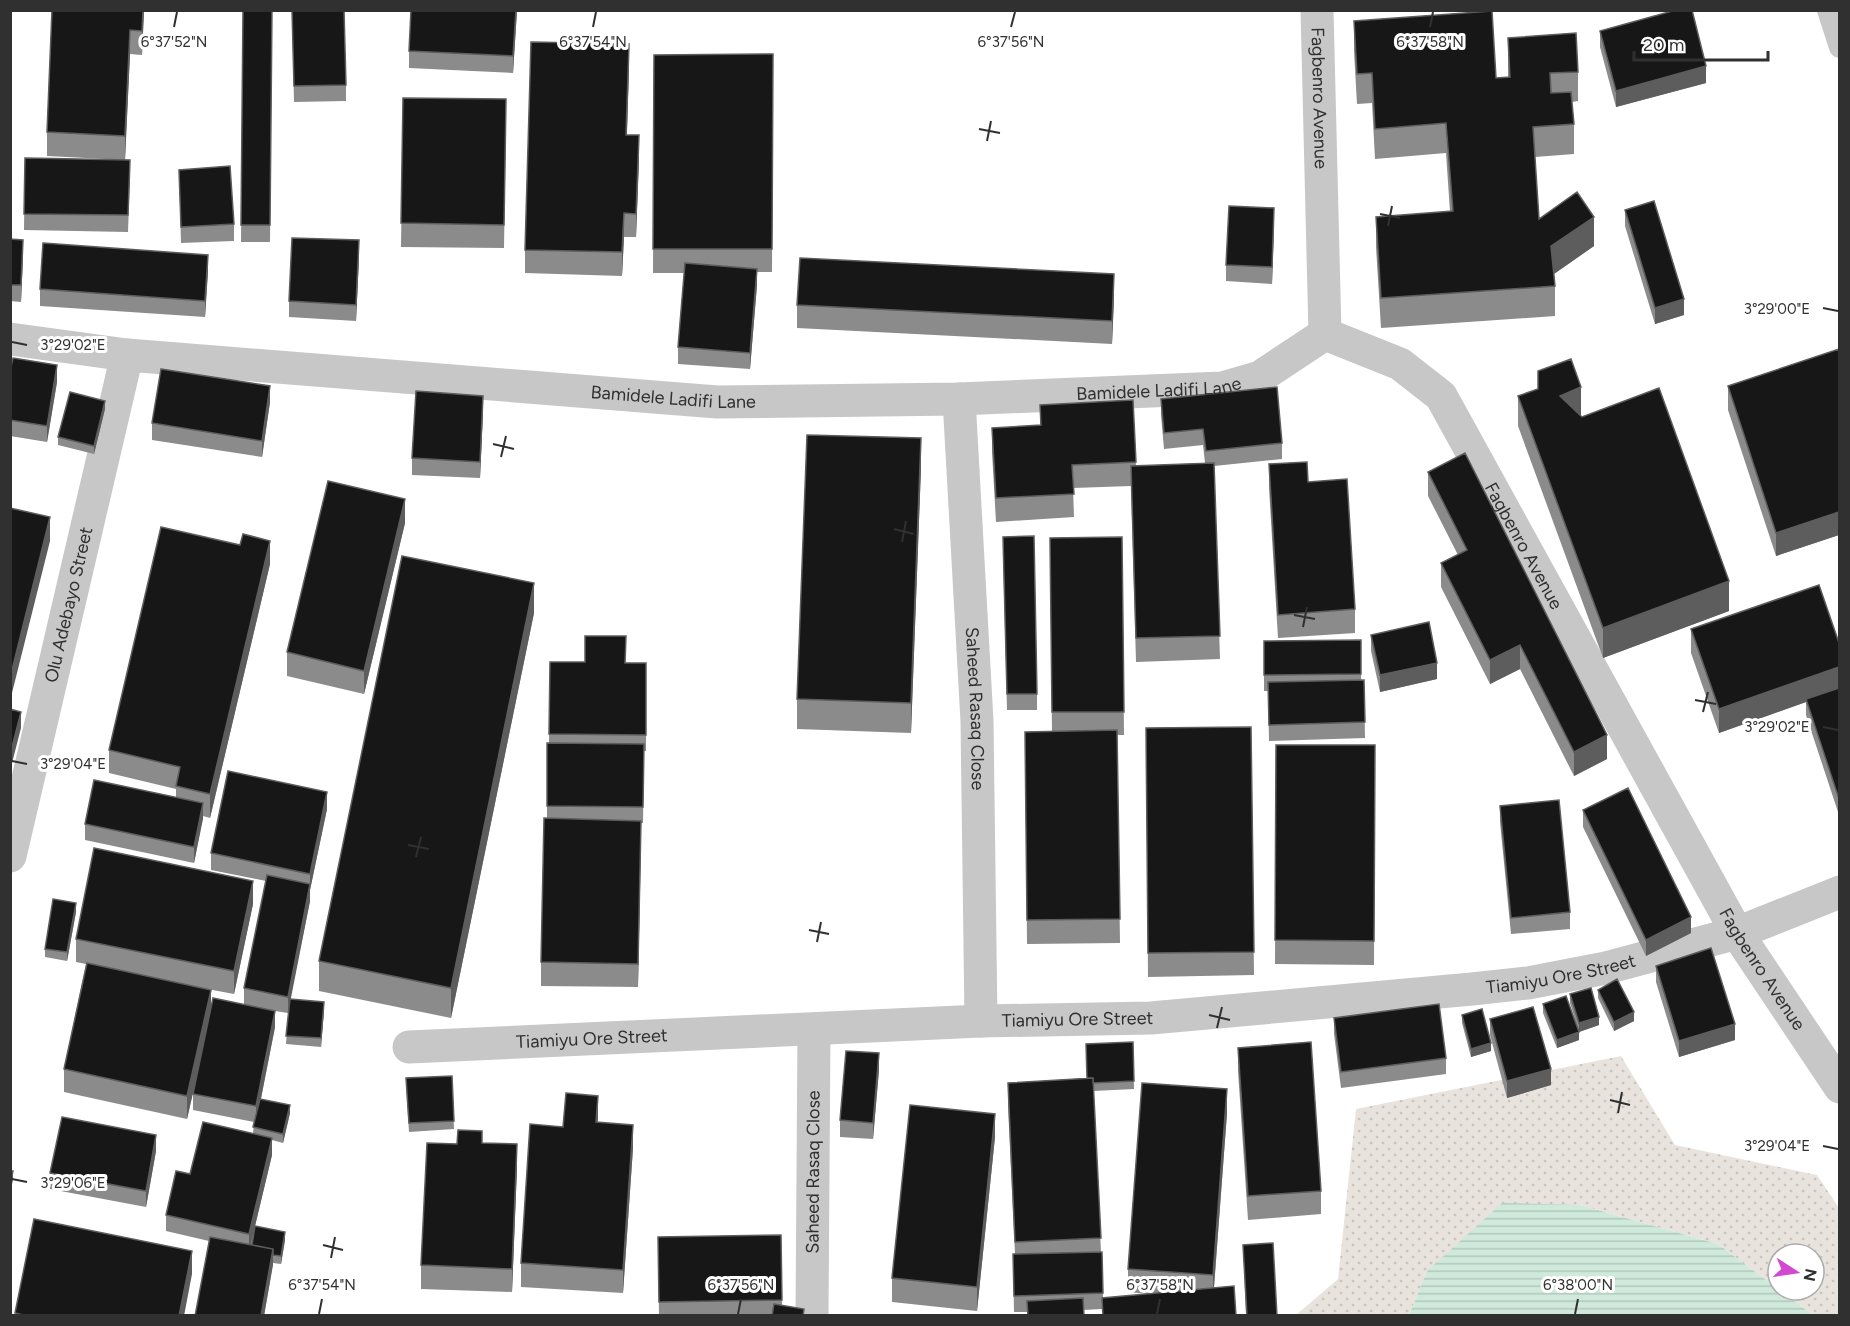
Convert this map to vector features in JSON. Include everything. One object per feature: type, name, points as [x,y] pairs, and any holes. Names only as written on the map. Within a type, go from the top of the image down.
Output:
[{"type":"street","name":"Fagbenro Avenue","points":[[1317,10],[1325,334],[1400,364],[1441,396],[1737,933],[1839,1088]]},
{"type":"street","name":"Bamidele Ladifi Lane","points":[[10,339],[128,355],[717,402],[959,399],[1222,388],[1260,377],[1325,334]]},
{"type":"street","name":"Olu Adebayo Street","points":[[10,856],[128,355]]},
{"type":"street","name":"Saheed Rasaq Close","points":[[959,399],[977,721],[981,1021]]},
{"type":"street","name":"Tiamiyu Ore Street","points":[[409,1047],[981,1021],[1151,1018],[1528,983],[1606,968],[1737,933],[1839,892]]},
{"type":"street","name":"Saheed Rasaq Close","points":[[812,1316],[814,1030]]},
{"type":"lane","points":[[1828,10],[1839,47]]},
{"type":"shaded area","points":[[1621,1056],[1675,1145],[1817,1175],[1839,1208],[1839,1315],[1813,1315],[1795,1302],[1826,1302],[1826,1242],[1766,1242],[1766,1280],[1718,1244],[1580,1205],[1427,1271],[1409,1315],[1295,1316],[1338,1279],[1356,1109]]},
{"type":"shaded area","points":[[1502,1203],[1580,1205],[1718,1244],[1766,1280],[1766,1302],[1796,1302],[1813,1315],[1409,1315],[1427,1271]]},
{"type":"building","points":[[52,10],[143,10],[142,31],[130,30],[125,136],[47,132]]},
{"type":"building","points":[[243,10],[272,10],[270,225],[241,225]]},
{"type":"building","points":[[292,10],[344,10],[346,85],[294,86]]},
{"type":"building","points":[[411,10],[516,10],[513,56],[409,51]]},
{"type":"building","points":[[1676,10],[1692,10],[1706,66],[1616,91],[1600,31]]},
{"type":"building","points":[[1492,11],[1496,78],[1510,77],[1508,38],[1576,33],[1578,72],[1550,73],[1551,93],[1571,92],[1574,124],[1533,127],[1539,219],[1577,192],[1594,217],[1551,246],[1555,286],[1381,298],[1376,217],[1453,211],[1446,123],[1375,129],[1372,73],[1357,74],[1354,21]]},
{"type":"building","points":[[531,42],[629,44],[626,135],[639,135],[636,214],[624,213],[622,252],[525,250]]},
{"type":"building","points":[[773,54],[772,249],[653,249],[654,55]]},
{"type":"building","points":[[403,98],[506,99],[504,225],[401,223]]},
{"type":"building","points":[[25,158],[130,160],[128,215],[24,214]]},
{"type":"building","points":[[230,166],[234,224],[181,227],[179,170]]},
{"type":"building","points":[[1654,201],[1684,299],[1655,308],[1625,210]]},
{"type":"building","points":[[1229,206],[1274,208],[1272,267],[1226,265]]},
{"type":"building","points":[[292,238],[359,240],[356,305],[289,301]]},
{"type":"building","points":[[10,239],[23,240],[21,285],[10,285]]},
{"type":"building","points":[[43,243],[208,255],[205,301],[40,289]]},
{"type":"building","points":[[800,258],[1114,274],[1112,321],[797,305]]},
{"type":"building","points":[[685,263],[757,269],[750,353],[678,347]]},
{"type":"building","points":[[1839,349],[1839,512],[1776,533],[1728,386]]},
{"type":"building","points":[[13,358],[57,365],[47,426],[10,420],[10,371]]},
{"type":"building","points":[[1571,359],[1581,387],[1560,396],[1582,417],[1659,388],[1729,581],[1603,628],[1518,396],[1538,389],[1538,371]]},
{"type":"building","points":[[161,369],[270,386],[262,441],[152,423]]},
{"type":"building","points":[[1277,387],[1282,443],[1206,451],[1203,429],[1164,433],[1161,399]]},
{"type":"building","points":[[416,391],[483,396],[480,462],[412,458]]},
{"type":"building","points":[[70,392],[105,401],[94,446],[58,437]]},
{"type":"building","points":[[1133,400],[1136,462],[1072,465],[1074,494],[996,498],[992,428],[1041,425],[1040,405]]},
{"type":"building","points":[[807,435],[921,438],[911,703],[797,699]]},
{"type":"building","points":[[1465,453],[1607,735],[1574,752],[1520,645],[1490,660],[1441,563],[1467,550],[1428,472]]},
{"type":"building","points":[[1307,462],[1308,482],[1347,479],[1355,609],[1278,615],[1269,464]]},
{"type":"building","points":[[1214,463],[1220,636],[1136,638],[1131,466]]},
{"type":"building","points":[[328,481],[405,499],[364,671],[287,652]]},
{"type":"building","points":[[10,508],[50,517],[10,678]]},
{"type":"building","points":[[161,527],[240,545],[243,534],[270,541],[210,794],[176,786],[180,767],[109,750]]},
{"type":"building","points":[[1034,536],[1037,694],[1007,694],[1003,537]]},
{"type":"building","points":[[1122,537],[1124,712],[1052,712],[1050,538]]},
{"type":"building","points":[[402,556],[534,583],[451,988],[319,961]]},
{"type":"building","points":[[1819,585],[1839,643],[1839,667],[1719,709],[1691,629]]},
{"type":"building","points":[[1429,622],[1437,663],[1380,675],[1371,635]]},
{"type":"building","points":[[585,636],[626,636],[625,663],[646,663],[646,735],[549,734],[550,662],[585,662]]},
{"type":"building","points":[[1361,640],[1361,674],[1264,675],[1264,641]]},
{"type":"building","points":[[1364,680],[1365,722],[1269,725],[1268,682]]},
{"type":"building","points":[[1839,688],[1839,799],[1806,699]]},
{"type":"building","points":[[10,709],[21,712],[10,755]]},
{"type":"building","points":[[1251,727],[1254,952],[1148,953],[1146,728]]},
{"type":"building","points":[[1117,730],[1120,919],[1027,920],[1025,732]]},
{"type":"building","points":[[547,743],[644,744],[643,807],[547,806]]},
{"type":"building","points":[[1276,745],[1375,745],[1374,941],[1275,940]]},
{"type":"building","points":[[228,771],[327,792],[310,874],[211,853]]},
{"type":"building","points":[[94,780],[203,803],[194,847],[85,824]]},
{"type":"building","points":[[1628,788],[1691,917],[1646,940],[1583,810]]},
{"type":"building","points":[[1559,800],[1570,912],[1511,918],[1500,806]]},
{"type":"building","points":[[544,818],[641,821],[638,964],[541,962]]},
{"type":"building","points":[[94,848],[253,881],[234,971],[76,939]]},
{"type":"building","points":[[267,875],[310,884],[288,997],[244,988]]},
{"type":"building","points":[[53,899],[76,903],[67,952],[45,949]]},
{"type":"building","points":[[1711,948],[1735,1024],[1679,1041],[1656,966]]},
{"type":"building","points":[[87,963],[211,990],[187,1096],[64,1069]]},
{"type":"building","points":[[1617,979],[1634,1012],[1614,1022],[1598,990]]},
{"type":"building","points":[[1591,988],[1599,1017],[1579,1023],[1570,994]]},
{"type":"building","points":[[1566,996],[1579,1032],[1557,1040],[1543,1004]]},
{"type":"building","points":[[213,998],[275,1011],[256,1106],[193,1094]]},
{"type":"building","points":[[290,999],[324,1002],[321,1038],[286,1036]]},
{"type":"building","points":[[1439,1004],[1446,1058],[1341,1072],[1334,1018]]},
{"type":"building","points":[[1533,1007],[1551,1069],[1507,1081],[1490,1019]]},
{"type":"building","points":[[1482,1009],[1491,1043],[1471,1049],[1462,1015]]},
{"type":"building","points":[[1133,1042],[1134,1081],[1093,1083],[1093,1078],[1087,1078],[1086,1044]]},
{"type":"building","points":[[1311,1042],[1321,1191],[1248,1196],[1238,1048]]},
{"type":"building","points":[[846,1051],[879,1053],[873,1123],[840,1120]]},
{"type":"building","points":[[452,1076],[454,1121],[409,1123],[406,1078]]},
{"type":"building","points":[[1093,1078],[1101,1238],[1015,1242],[1008,1083]]},
{"type":"building","points":[[1142,1083],[1227,1089],[1213,1275],[1128,1269]]},
{"type":"building","points":[[566,1093],[598,1096],[596,1122],[633,1125],[623,1270],[521,1263],[530,1124],[563,1127]]},
{"type":"building","points":[[260,1099],[290,1105],[283,1134],[253,1127]]},
{"type":"building","points":[[910,1105],[995,1114],[977,1287],[892,1278]]},
{"type":"building","points":[[62,1117],[156,1135],[146,1191],[50,1173]]},
{"type":"building","points":[[203,1122],[272,1138],[249,1234],[166,1215],[176,1171],[190,1174]]},
{"type":"building","points":[[458,1130],[482,1131],[482,1143],[517,1144],[512,1269],[421,1265],[427,1143],[457,1144]]},
{"type":"building","points":[[34,1219],[192,1251],[179,1316],[27,1316],[15,1313]]},
{"type":"building","points":[[255,1226],[285,1232],[281,1256],[273,1255],[273,1249],[252,1245]]},
{"type":"building","points":[[781,1235],[782,1300],[659,1302],[658,1237]]},
{"type":"building","points":[[210,1237],[273,1249],[261,1316],[195,1316]]},
{"type":"building","points":[[1273,1243],[1277,1316],[1247,1316],[1243,1245]]},
{"type":"building","points":[[1102,1252],[1103,1293],[1014,1296],[1013,1254]]},
{"type":"building","points":[[1234,1286],[1236,1316],[1103,1316],[1102,1298]]},
{"type":"building","points":[[1083,1298],[1084,1316],[1028,1316],[1027,1301]]},
{"type":"building","points":[[774,1304],[804,1309],[803,1316],[772,1316]]}]
